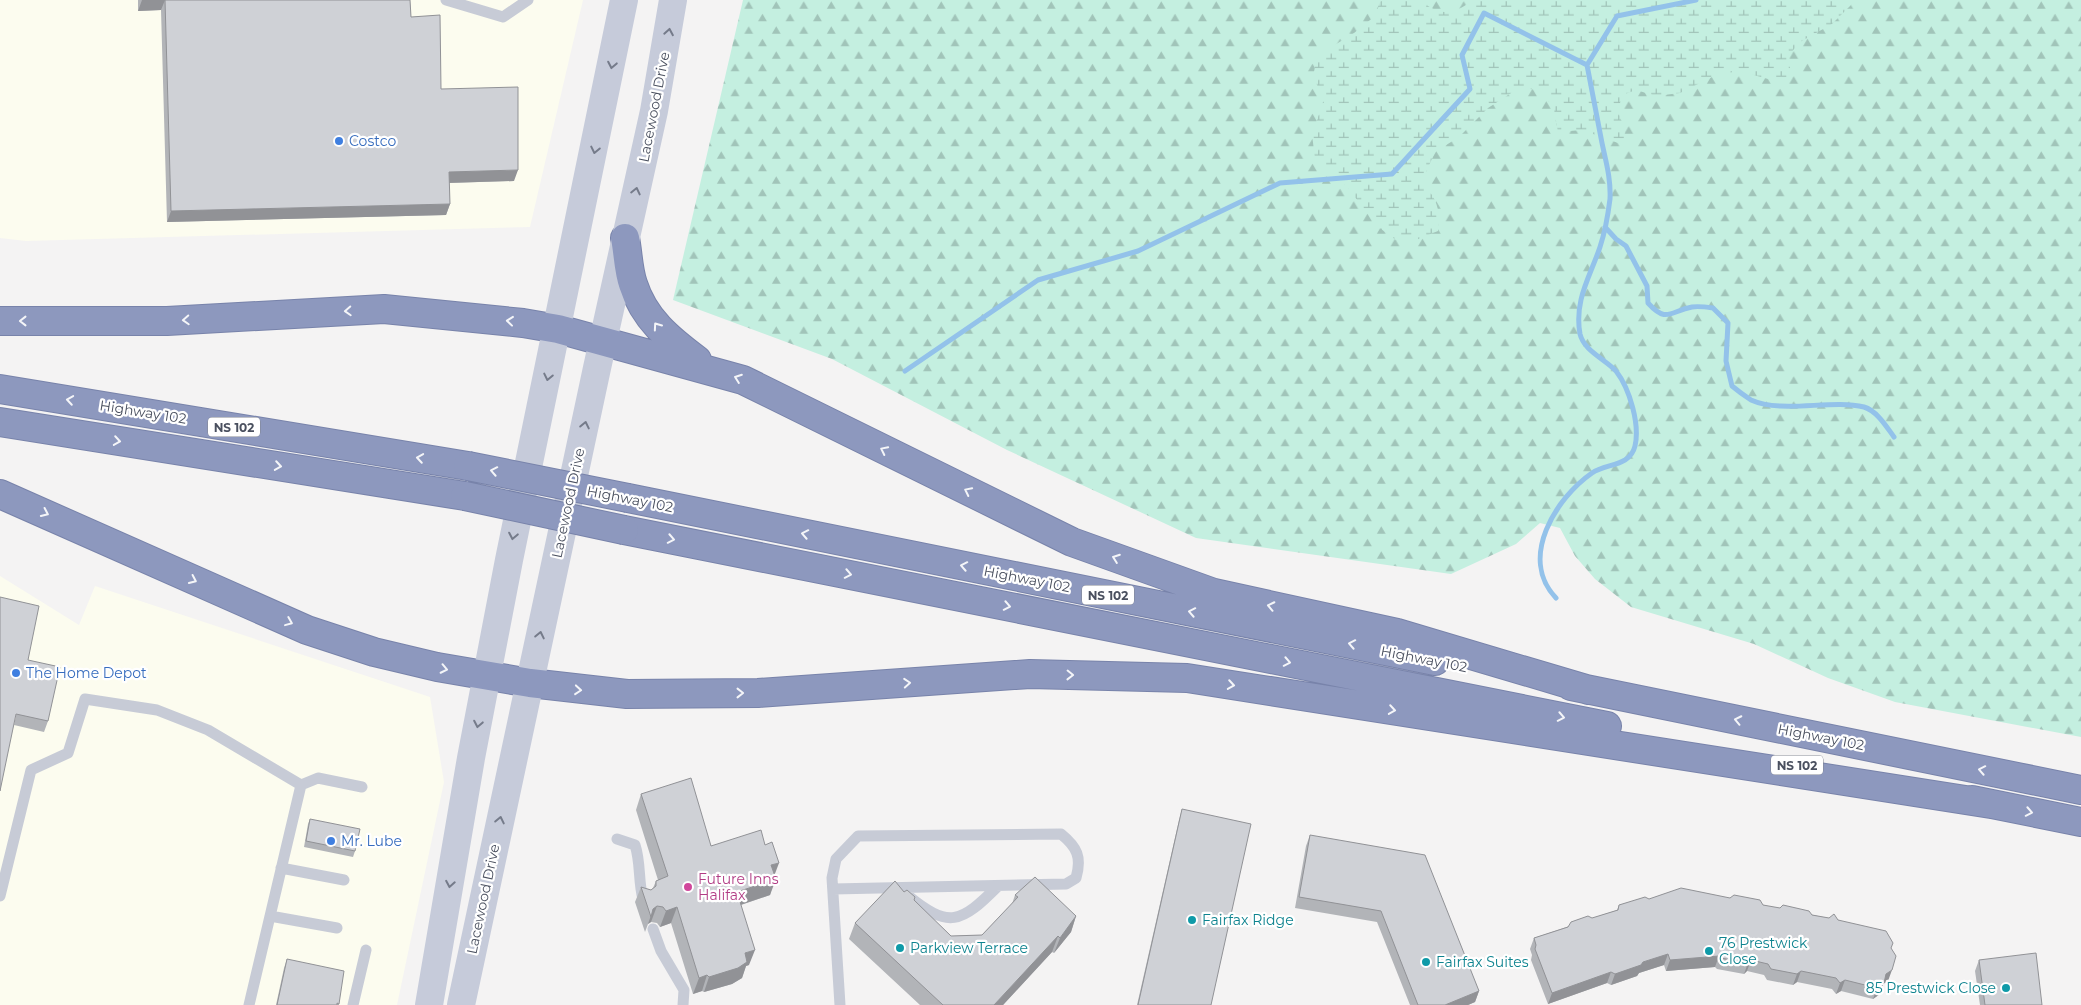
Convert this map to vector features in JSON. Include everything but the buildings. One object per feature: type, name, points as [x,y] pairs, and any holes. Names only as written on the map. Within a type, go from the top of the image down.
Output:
[{"type":"highway","points":[[625,238],[632,284],[643,306],[662,334],[708,368]]},
{"type":"highway","points":[[0,322],[167,321],[384,309],[524,323],[558,329],[708,368],[743,380],[1072,542],[1214,593],[1398,634],[1588,690]]},
{"type":"highway","name":"Highway 102","points":[[0,389],[468,466],[2081,790]]},
{"type":"highway","name":"NS 102","points":[[0,422],[465,496],[624,530],[2081,822]]},
{"type":"highway","points":[[0,494],[307,630],[374,652],[437,667],[530,683],[636,694],[758,693],[1030,674],[1187,678],[1991,804]]},
{"type":"main road","points":[[429,1005],[471,758],[524,484],[558,329],[624,0]]},
{"type":"main road","name":"Lacewood Drive","points":[[461,1005],[625,238],[654,111],[673,0]]},
{"type":"lane","points":[[446,0],[503,17],[528,0]]},
{"type":"lane","points":[[0,896],[31,770],[68,753],[85,699],[157,710],[208,730],[301,785]]},
{"type":"lane","points":[[301,785],[318,778],[362,786]]},
{"type":"lane","points":[[249,1005],[301,785]]},
{"type":"lane","points":[[833,889],[1066,884],[1076,878],[1079,869],[1074,844],[1061,834],[858,836],[836,859],[832,878],[840,1005]]},
{"type":"lane","points":[[617,839],[635,845],[639,856],[639,883],[643,900]]},
{"type":"lane","points":[[281,868],[344,880]]},
{"type":"lane","points":[[899,888],[923,908],[938,916],[954,917],[968,914],[998,886]]},
{"type":"lane","points":[[270,916],[336,928]]},
{"type":"lane","points":[[654,930],[661,951],[684,990],[683,1005]]},
{"type":"lane","points":[[353,1005],[366,950]]},
{"type":"shaded area","points":[[0,0],[583,0],[530,227],[26,241],[0,238]]},
{"type":"shaded area","points":[[0,576],[79,625],[95,586],[430,697],[444,782],[397,1005],[0,1005]]},
{"type":"green space","points":[[743,0],[2081,0],[2081,737],[1895,702],[1828,678],[1754,644],[1631,607],[1595,579],[1575,556],[1560,528],[1540,523],[1516,544],[1451,574],[1196,538],[1007,450],[832,359],[673,300]]},
{"type":"green space","points":[[1381,0],[1426,0],[1428,6],[1434,9],[1451,12],[1462,8],[1473,0],[1856,0],[1832,24],[1800,42],[1789,55],[1790,69],[1788,77],[1779,82],[1739,71],[1716,75],[1680,93],[1656,96],[1636,90],[1625,94],[1617,108],[1625,131],[1624,139],[1618,143],[1582,130],[1558,132],[1554,109],[1540,90],[1519,88],[1488,108],[1459,137],[1435,152],[1422,181],[1431,193],[1438,209],[1438,231],[1416,240],[1396,240],[1377,226],[1348,188],[1315,158],[1312,135],[1324,99],[1313,77],[1317,56],[1354,33],[1375,16]]},
{"type":"waterway","points":[[905,371],[1038,280],[1138,251],[1280,183],[1392,174],[1470,89],[1462,55],[1484,13],[1587,65],[1617,16],[1696,0]]},
{"type":"waterway","points":[[1556,598],[1545,582],[1541,565],[1541,547],[1546,530],[1566,497],[1579,484],[1592,473],[1628,458],[1635,446],[1636,437],[1633,407],[1626,387],[1616,371],[1586,345],[1580,334],[1579,310],[1581,299],[1602,241],[1610,199],[1608,171],[1587,65]]},
{"type":"waterway","points":[[1605,227],[1616,239],[1626,246],[1647,286],[1648,303],[1654,309],[1664,315],[1692,307],[1713,308],[1728,323],[1726,361],[1732,386],[1751,400],[1777,406],[1837,404],[1864,407],[1877,415],[1894,437]]},
{"type":"place","name":"Costco","points":[[339,141]]},
{"type":"place","name":"The Home Depot","points":[[16,673]]},
{"type":"place","name":"Mr. Lube","points":[[331,841]]},
{"type":"place","name":"Future Inns Halifax","points":[[688,887]]},
{"type":"place","name":"Fairfax Ridge","points":[[1192,920]]},
{"type":"place","name":"Parkview Terrace","points":[[900,948]]},
{"type":"place","name":"76 Prestwick Close","points":[[1709,951]]},
{"type":"place","name":"Fairfax Suites","points":[[1426,962]]},
{"type":"place","name":"85 Prestwick Close","points":[[2006,988]]}]
